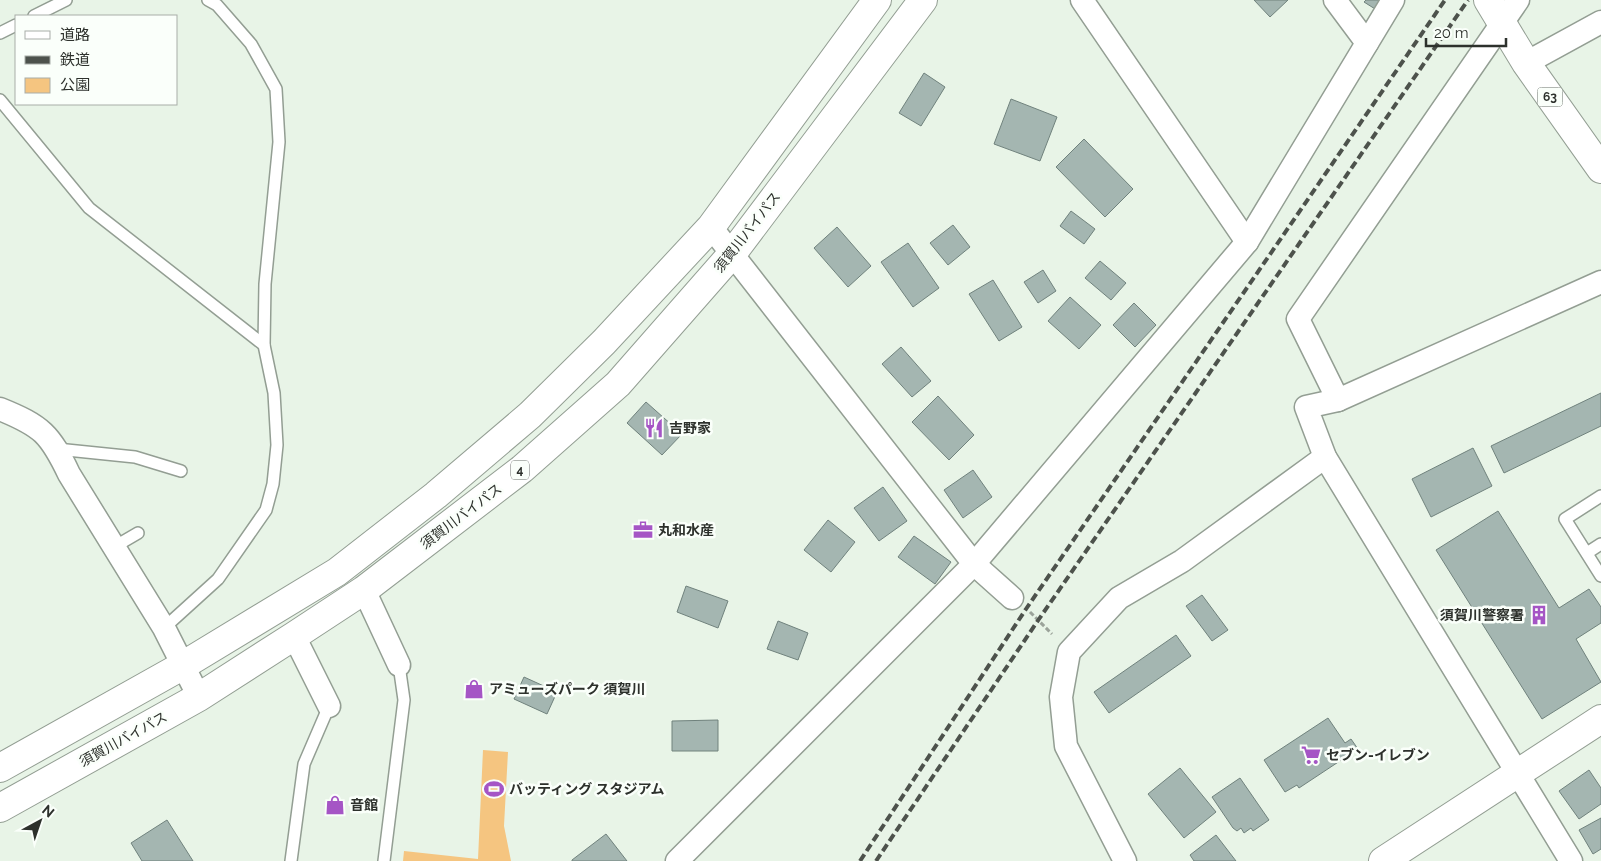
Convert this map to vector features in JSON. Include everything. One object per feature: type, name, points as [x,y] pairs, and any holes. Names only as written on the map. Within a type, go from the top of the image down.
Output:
[{"type":"main road","points":[[0,768],[182,666],[337,572],[436,495],[536,409],[604,342],[711,226],[877,0]]},
{"type":"main road","name":"須賀川バイパス","points":[[0,808],[199,697],[294,636],[364,590],[522,470],[618,384],[732,254],[923,0]]},
{"type":"main road","name":"63","points":[[1488,0],[1526,63],[1601,169]]},
{"type":"main road","points":[[1383,861],[1518,775],[1601,719]]},
{"type":"street","points":[[1082,0],[1247,242]]},
{"type":"street","points":[[1335,0],[1367,43]]},
{"type":"street","points":[[677,861],[974,564],[1247,242],[1393,0]]},
{"type":"street","points":[[1338,400],[1298,319],[1518,0]]},
{"type":"street","points":[[1526,63],[1601,22]]},
{"type":"street","points":[[711,226],[974,564],[1012,598]]},
{"type":"street","points":[[1571,861],[1325,457],[1306,407],[1338,400],[1601,282]]},
{"type":"street","points":[[0,409],[39,427],[57,450],[164,628],[199,697]]},
{"type":"street","points":[[1125,861],[1066,746],[1060,697],[1069,652],[1119,598],[1182,561],[1325,457]]},
{"type":"street","points":[[364,590],[399,665]]},
{"type":"street","points":[[294,636],[330,706]]},
{"type":"lane","points":[[36,15],[66,0]]},
{"type":"lane","points":[[164,628],[218,579],[266,510],[273,484],[276,445],[274,393],[264,345],[265,284],[279,142],[276,90],[251,44],[217,5],[208,0]]},
{"type":"lane","points":[[0,33],[15,26]]},
{"type":"lane","points":[[0,100],[90,208],[264,345]]},
{"type":"lane","points":[[57,450],[135,457],[181,471]]},
{"type":"lane","points":[[1601,496],[1565,519],[1601,576]]},
{"type":"lane","points":[[114,547],[138,533]]},
{"type":"lane","points":[[1586,553],[1601,544]]},
{"type":"lane","points":[[384,861],[404,700],[399,665]]},
{"type":"lane","points":[[291,861],[304,764],[330,706]]},
{"type":"path","points":[[1012,598],[1039,619],[1069,652]]},
{"type":"green space","name":"バッティング スタジアム","points":[[483,750],[508,752],[504,826],[511,861],[403,861],[404,851],[478,859]]},
{"type":"building","points":[[1254,0],[1288,0],[1270,17]]},
{"type":"building","points":[[1366,0],[1404,0],[1391,19],[1364,2]]},
{"type":"building","points":[[924,73],[945,87],[921,126],[899,113]]},
{"type":"building","points":[[1011,99],[1057,117],[1040,161],[994,144]]},
{"type":"building","points":[[1084,139],[1133,189],[1105,217],[1056,167]]},
{"type":"building","points":[[1071,211],[1095,229],[1084,244],[1060,226]]},
{"type":"building","points":[[953,225],[970,247],[948,265],[930,243]]},
{"type":"building","points":[[837,227],[871,266],[848,287],[814,248]]},
{"type":"building","points":[[908,243],[939,288],[913,307],[881,262]]},
{"type":"building","points":[[1100,261],[1126,283],[1111,300],[1085,278]]},
{"type":"building","points":[[1043,270],[1056,291],[1038,303],[1024,282]]},
{"type":"building","points":[[993,280],[1022,327],[999,341],[969,294]]},
{"type":"building","points":[[1070,297],[1101,325],[1079,349],[1048,321]]},
{"type":"building","points":[[1134,303],[1156,325],[1135,347],[1113,325]]},
{"type":"building","points":[[901,347],[931,381],[912,397],[882,364]]},
{"type":"building","points":[[1601,393],[1601,426],[1504,473],[1491,446]]},
{"type":"building","points":[[938,396],[974,435],[949,460],[912,422]]},
{"type":"building","name":"吉野家","points":[[646,402],[682,434],[662,455],[627,423]]},
{"type":"building","points":[[1473,448],[1492,486],[1431,517],[1412,479]]},
{"type":"building","points":[[973,470],[992,497],[963,518],[944,490]]},
{"type":"building","points":[[883,487],[907,521],[879,541],[854,508]]},
{"type":"building","name":"須賀川警察署","points":[[1498,511],[1559,608],[1589,589],[1601,607],[1601,623],[1576,639],[1601,682],[1542,719],[1436,550]]},
{"type":"building","points":[[828,520],[855,542],[831,572],[804,550]]},
{"type":"building","points":[[914,536],[951,562],[935,584],[898,557]]},
{"type":"building","points":[[686,586],[728,601],[718,628],[677,612]]},
{"type":"building","points":[[1202,595],[1228,630],[1212,641],[1186,606]]},
{"type":"building","points":[[778,621],[808,633],[798,660],[767,649]]},
{"type":"building","points":[[1176,635],[1191,656],[1109,713],[1094,692]]},
{"type":"building","points":[[524,677],[557,692],[547,714],[514,699]]},
{"type":"building","name":"セブン-イレブン","points":[[1328,718],[1345,743],[1351,739],[1358,749],[1299,788],[1297,785],[1285,792],[1264,760]]},
{"type":"building","points":[[718,720],[718,751],[672,751],[672,721]]},
{"type":"building","points":[[1180,768],[1216,812],[1184,838],[1148,794]]},
{"type":"building","points":[[1589,770],[1601,788],[1601,804],[1579,819],[1559,791]]},
{"type":"building","points":[[1240,778],[1269,820],[1253,831],[1251,828],[1244,833],[1241,828],[1237,831],[1233,828],[1212,797]]},
{"type":"building","points":[[1601,818],[1601,849],[1593,854],[1579,830]]},
{"type":"building","points":[[167,820],[193,861],[142,861],[131,843]]},
{"type":"building","points":[[606,834],[627,861],[572,861],[572,860]]},
{"type":"building","points":[[1216,835],[1236,861],[1194,861],[1190,855]]},
{"type":"railway","points":[[860,861],[1026,609],[1445,0]]},
{"type":"railway","points":[[876,861],[1039,619],[1468,0]]},
{"type":"place","name":"吉野家","points":[[654,428]]},
{"type":"place","name":"丸和水産","points":[[643,530]]},
{"type":"place","name":"須賀川警察署","points":[[1539,615]]},
{"type":"place","name":"アミューズパーク 須賀川","points":[[474,689]]},
{"type":"place","name":"セブン-イレブン","points":[[1311,755]]},
{"type":"place","name":"バッティング スタジアム","points":[[494,789]]},
{"type":"place","name":"音館","points":[[335,805]]}]
